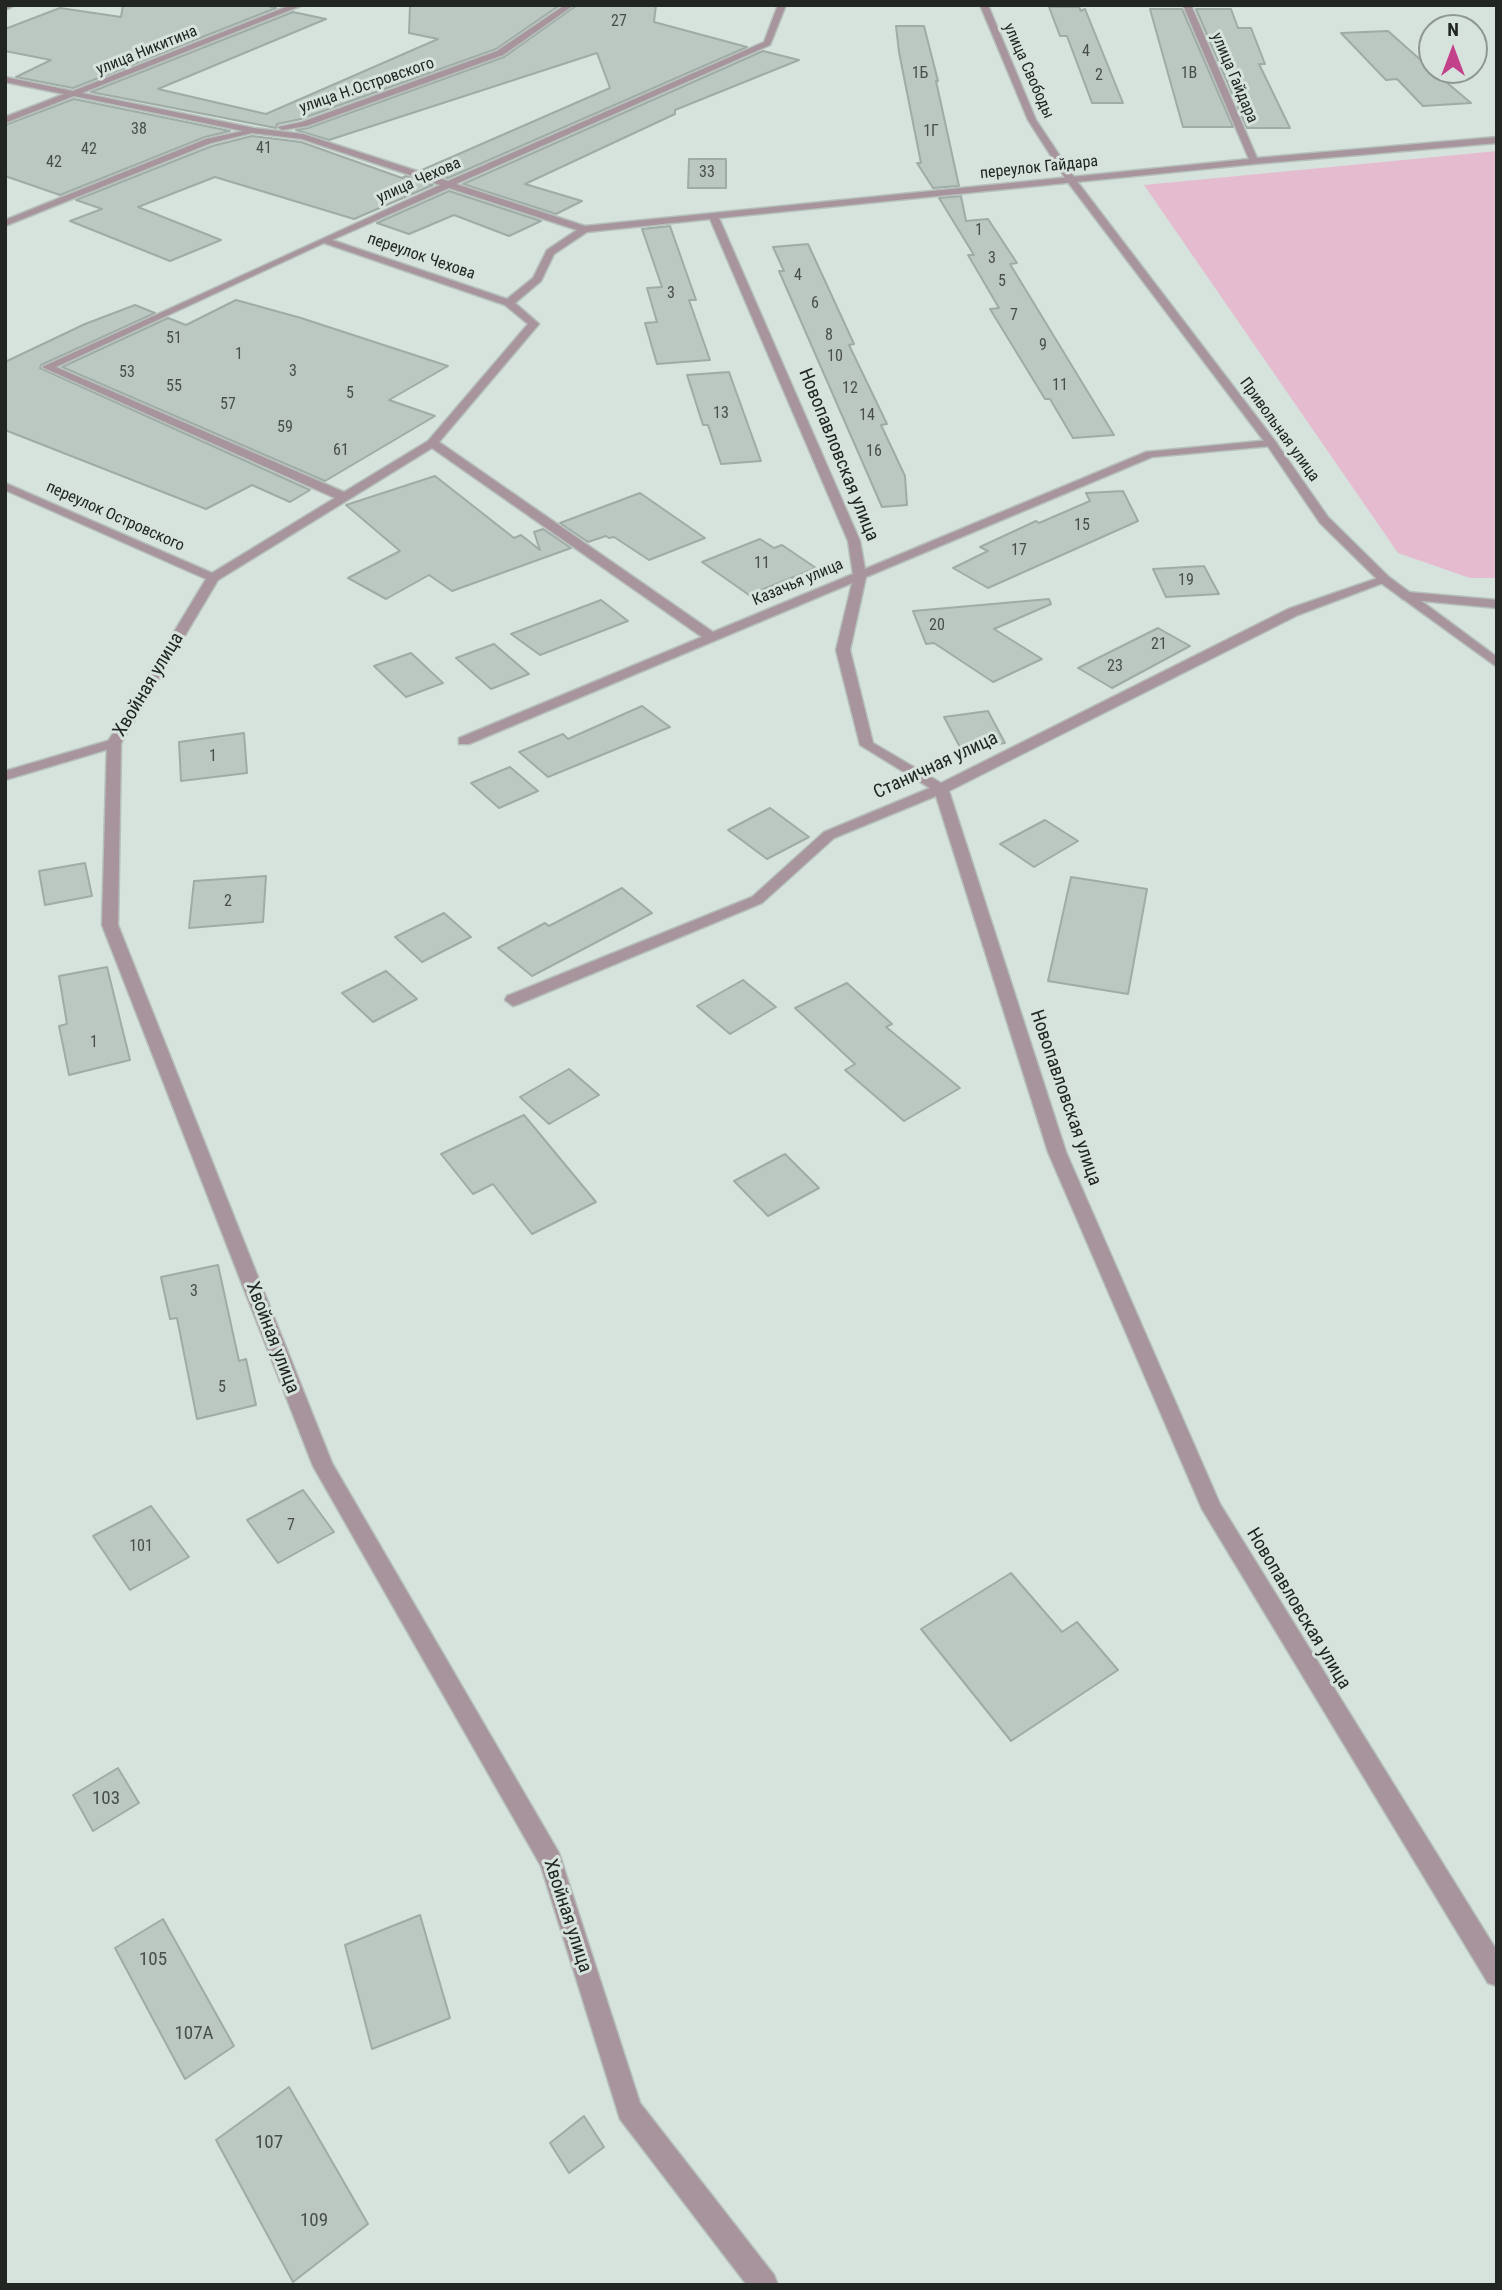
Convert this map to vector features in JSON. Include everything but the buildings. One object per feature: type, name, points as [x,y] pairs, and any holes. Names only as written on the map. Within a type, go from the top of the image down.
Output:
[{"type":"street","points":[[5,8],[12,5]]},
{"type":"street","name":"улица Никитина","points":[[5,120],[78,94],[299,5]]},
{"type":"street","name":"улица Н.Островского","points":[[5,223],[208,141],[303,124],[500,54],[570,5]]},
{"type":"street","name":"улица Свободы","points":[[984,5],[1032,120],[1072,181]]},
{"type":"street","name":"улица Гайдара","points":[[1187,5],[1254,161]]},
{"type":"street","name":"улица Чехова","points":[[344,497],[47,367],[323,240],[767,43],[780,6]]},
{"type":"street","points":[[5,79],[254,131],[303,137],[584,229]]},
{"type":"street","name":"переулок Гайдара","points":[[584,229],[1254,161],[1497,140]]},
{"type":"street","name":"Привольная улица","points":[[1072,181],[1271,443],[1324,520],[1385,580],[1497,663]]},
{"type":"street","name":"Новопавловская улица","points":[[713,216],[854,541],[860,575],[843,650],[867,745],[941,789],[1057,1152],[1212,1509],[1497,1974]]},
{"type":"street","points":[[509,303],[537,279],[550,252],[584,229]]},
{"type":"street","name":"переулок Чехова","points":[[323,240],[509,303]]},
{"type":"street","name":"Хвойная улица","points":[[509,303],[534,324],[432,443],[213,578],[114,743],[110,925],[323,1466],[551,1861],[629,2110],[764,2285]]},
{"type":"street","points":[[432,443],[713,638]]},
{"type":"street","name":"Казачья улица","points":[[464,741],[1150,454],[1271,443]]},
{"type":"street","name":"переулок Островского","points":[[5,486],[213,578]]},
{"type":"street","name":"Станичная улица","points":[[513,1000],[757,900],[829,835],[941,789],[1293,612],[1385,580]]},
{"type":"street","points":[[1407,596],[1497,604]]},
{"type":"street","points":[[5,776],[114,743]]},
{"type":"shaded area","points":[[1497,151],[1497,578],[1470,578],[1398,553],[1144,185]]}]
